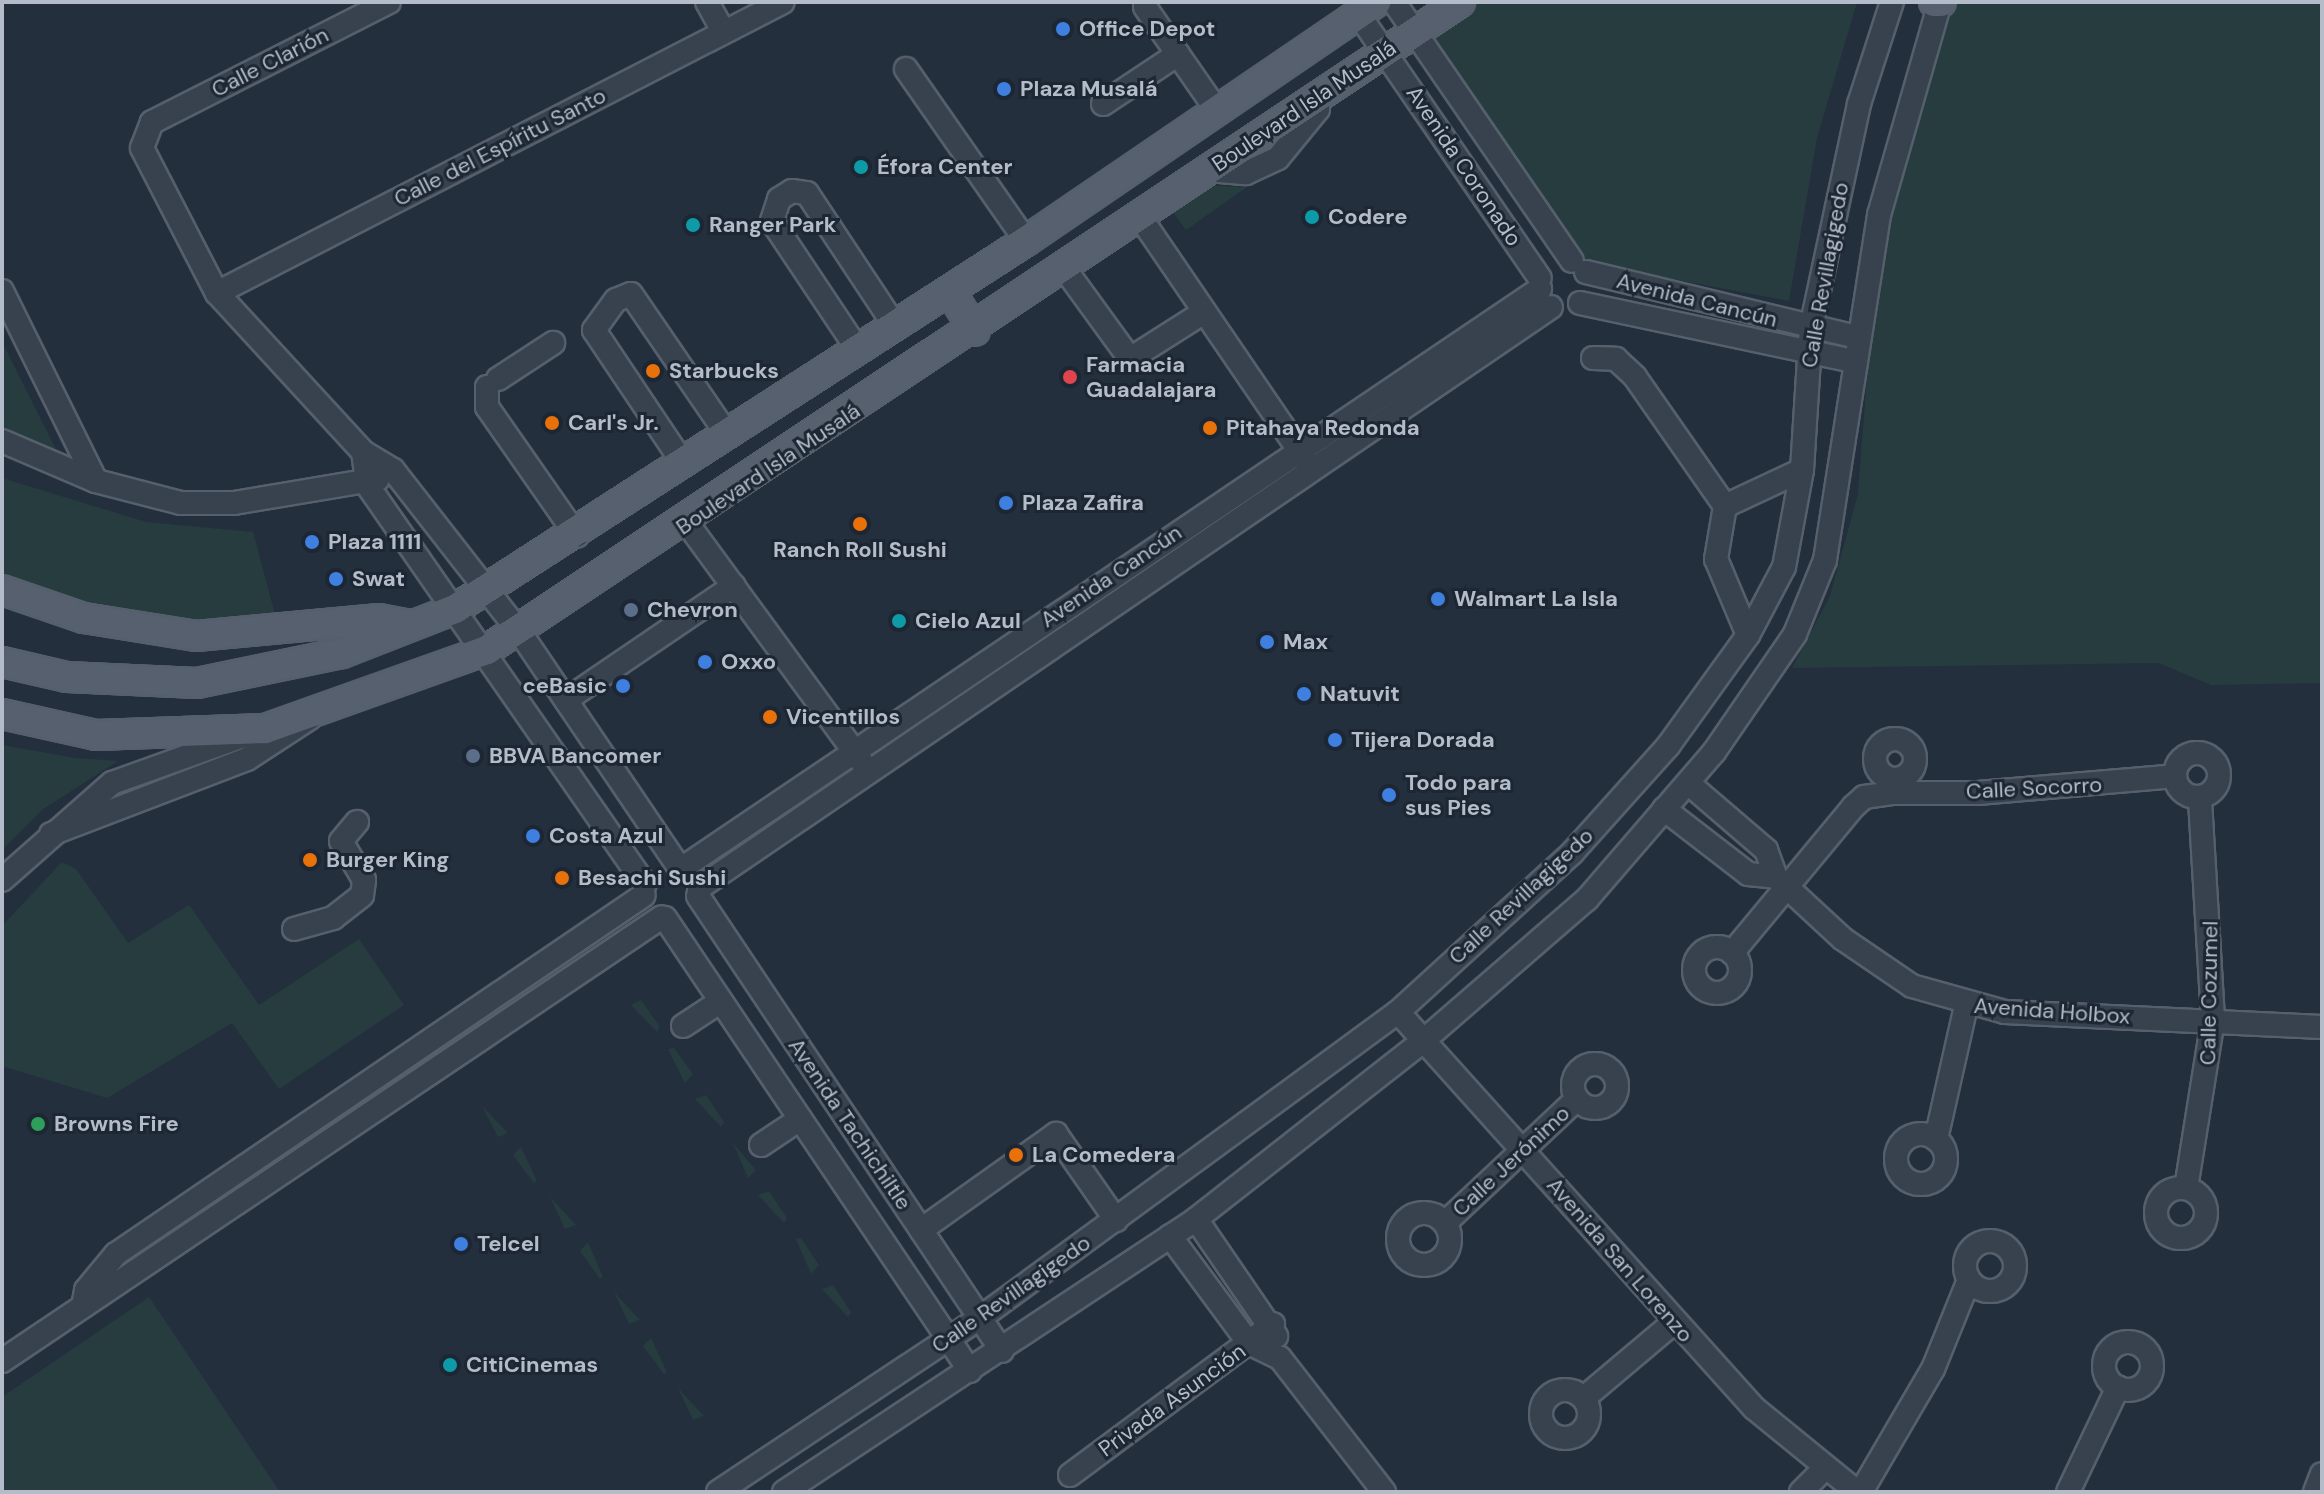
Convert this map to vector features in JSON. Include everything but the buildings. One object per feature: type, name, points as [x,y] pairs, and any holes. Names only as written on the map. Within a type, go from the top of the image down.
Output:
[{"type":"main road","name":"Boulevard Isla Musalá","points":[[2,714],[96,735],[265,729],[318,713],[487,650],[687,523],[975,331],[1208,170],[1316,105],[1460,2]]},
{"type":"main road","name":"Boulevard Isla Musalá","points":[[2,662],[67,677],[197,683],[274,673],[455,609],[577,536],[727,434],[1026,241],[1368,8]]},
{"type":"main road","points":[[950,291],[975,331]]},
{"type":"main road","points":[[2,590],[84,618],[196,636],[379,619],[415,625]]},
{"type":"street","name":"Calle Clarión","points":[[217,293],[142,148],[152,122],[389,2]]},
{"type":"street","points":[[707,2],[723,31]]},
{"type":"street","name":"Calle del Espíritu Santo","points":[[217,293],[783,2]]},
{"type":"street","name":"Avenida Coronado","points":[[1394,2],[1579,267]]},
{"type":"street","name":"Calle Revillagigedo","points":[[718,1492],[980,1318],[1398,1012],[1572,853],[1668,746],[1748,635],[1784,567],[1802,470],[1811,328],[1859,104],[1892,2]]},
{"type":"street","name":"Calle Revillagigedo","points":[[784,1492],[1002,1351],[1196,1219],[1423,1041],[1587,899],[1688,783],[1775,669],[1815,592],[1835,521],[1852,361],[1890,165],[1938,3]]},
{"type":"street","points":[[1145,7],[1216,109]]},
{"type":"street","name":"Avenida Coronado","points":[[1368,8],[1387,52],[1544,291]]},
{"type":"street","points":[[1103,104],[1178,54]]},
{"type":"street","points":[[906,69],[1026,241]]},
{"type":"street","points":[[1316,105],[1362,81]]},
{"type":"street","points":[[858,350],[772,221],[779,199],[792,191],[807,193],[895,326]]},
{"type":"street","points":[[1140,217],[1305,460]]},
{"type":"street","name":"Avenida Cancún","points":[[698,892],[1544,291],[1555,262],[1856,337]]},
{"type":"street","points":[[1544,291],[1580,303],[1589,289],[1579,267]]},
{"type":"street","points":[[1064,268],[1130,359],[1204,312]]},
{"type":"street","points":[[2,291],[96,481]]},
{"type":"street","points":[[2,1361],[664,918],[683,916],[698,892],[519,631],[485,592],[393,470],[363,452],[217,293]]},
{"type":"street","points":[[683,463],[594,330],[616,300],[631,294],[727,434]]},
{"type":"street","name":"Avenida Cancún","points":[[1580,303],[1852,361]]},
{"type":"street","points":[[553,343],[492,383],[487,407],[577,536]]},
{"type":"street","points":[[1593,358],[1616,359],[1628,370],[1725,506],[1716,559],[1748,635]]},
{"type":"street","points":[[2,441],[96,481],[181,503],[368,486],[393,470]]},
{"type":"street","points":[[363,452],[368,486],[487,650],[664,918]]},
{"type":"street","name":"Avenida Cancún","points":[[681,865],[1305,460]]},
{"type":"street","points":[[1725,506],[1802,470]]},
{"type":"street","points":[[687,523],[868,770]]},
{"type":"street","points":[[566,700],[734,586]]},
{"type":"street","points":[[46,835],[247,759],[318,713]]},
{"type":"street","points":[[2,880],[46,835],[112,783],[265,729]]},
{"type":"street","points":[[2184,757],[2211,757],[2220,777],[2200,797],[2186,795],[2175,776],[2184,757]]},
{"type":"street","name":"Calle Socorro","points":[[1732,953],[1782,882],[1864,797],[1893,786],[2175,776]]},
{"type":"street","name":"Avenida Holbox","points":[[1688,783],[1766,850],[1782,882],[1843,939],[1912,986],[1966,1006],[2322,1027]]},
{"type":"street","name":"Calle Cozumel","points":[[2186,1188],[2213,1019],[2200,797]]},
{"type":"street","name":"Avenida Holbox","points":[[1664,809],[1748,874],[1782,882]]},
{"type":"street","points":[[294,929],[333,918],[362,895],[364,880],[341,841],[357,822]]},
{"type":"street","points":[[83,1306],[86,1290],[116,1254],[644,890],[661,865],[681,865]]},
{"type":"street","name":"Avenida Tachichiltle","points":[[698,892],[1002,1351]]},
{"type":"street","name":"Avenida Tachichiltle","points":[[664,918],[970,1371]]},
{"type":"street","points":[[683,1026],[721,1001]]},
{"type":"street","points":[[1936,1139],[1966,1006]]},
{"type":"street","name":"Avenida San Lorenzo","points":[[1398,1012],[1525,1149],[1673,1323],[1754,1408],[1825,1468],[1859,1492]]},
{"type":"street","name":"Calle Jerónimo","points":[[1445,1223],[1577,1099]]},
{"type":"street","points":[[761,1145],[800,1119]]},
{"type":"street","points":[[921,1230],[1056,1134],[1116,1220]]},
{"type":"street","points":[[1196,1219],[1273,1324],[1280,1358],[1384,1492]]},
{"type":"street","points":[[1170,1236],[1249,1343],[1280,1358]]},
{"type":"street","points":[[1859,1492],[1933,1369],[1969,1280]]},
{"type":"street","points":[[1584,1398],[1673,1323]]},
{"type":"street","name":"Privada Asunción","points":[[1070,1475],[1273,1324]]},
{"type":"street","points":[[2068,1492],[2118,1387]]},
{"type":"street","points":[[1801,1492],[1825,1468]]},
{"type":"street","points":[[2315,1492],[2322,1474]]},
{"type":"green space","points":[[1467,2],[1857,2],[1817,138],[1789,301],[1593,264],[1581,255],[1429,30]]},
{"type":"green space","points":[[1955,2],[2322,2],[2322,683],[2211,685],[2159,663],[1792,668],[1830,596],[1858,494],[1875,270],[1929,64]]},
{"type":"green space","points":[[1200,186],[1247,187],[1186,230],[1167,204]]},
{"type":"green space","points":[[2,342],[66,469],[2,439]]},
{"type":"green space","points":[[2,478],[146,522],[253,532],[276,618],[206,627],[80,610],[2,581]]},
{"type":"green space","points":[[2,745],[75,758],[118,761],[42,810],[2,850]]},
{"type":"green space","points":[[62,862],[76,869],[128,943],[189,905],[259,1005],[359,939],[404,1005],[279,1089],[232,1023],[107,1098],[2,1066],[2,926]]},
{"type":"green space","points":[[641,1000],[660,1027],[657,1032],[631,1005]]},
{"type":"green space","points":[[674,1048],[693,1074],[685,1083],[668,1049]]},
{"type":"green space","points":[[706,1095],[724,1122],[721,1127],[695,1099]]},
{"type":"green space","points":[[482,1106],[508,1133],[498,1137]]},
{"type":"green space","points":[[733,1143],[756,1170],[748,1178]]},
{"type":"green space","points":[[521,1147],[537,1181],[534,1183],[513,1155]]},
{"type":"green space","points":[[769,1191],[787,1218],[784,1223],[758,1195]]},
{"type":"green space","points":[[550,1197],[576,1225],[565,1229]]},
{"type":"green space","points":[[801,1238],[819,1265],[811,1274],[796,1239]]},
{"type":"green space","points":[[588,1242],[603,1277],[600,1279],[580,1251]]},
{"type":"green space","points":[[833,1285],[851,1312],[848,1317],[822,1289]]},
{"type":"green space","points":[[614,1292],[640,1320],[629,1324]]},
{"type":"green space","points":[[149,1297],[280,1492],[2,1492],[2,1397]]},
{"type":"green space","points":[[651,1338],[667,1372],[664,1374],[643,1346]]},
{"type":"green space","points":[[678,1388],[704,1416],[693,1420]]},
{"type":"place","name":"Office Depot","points":[[1063,29]]},
{"type":"place","name":"Plaza Musalá","points":[[1004,89]]},
{"type":"place","name":"Éfora Center","points":[[861,167]]},
{"type":"place","name":"Codere","points":[[1312,217]]},
{"type":"place","name":"Ranger Park","points":[[693,225]]},
{"type":"place","name":"Starbucks","points":[[653,371]]},
{"type":"place","name":"Farmacia Guadalajara","points":[[1070,377]]},
{"type":"place","name":"Carl's Jr.","points":[[552,423]]},
{"type":"place","name":"Pitahaya Redonda","points":[[1210,428]]},
{"type":"place","name":"Plaza Zafira","points":[[1006,503]]},
{"type":"place","name":"Ranch Roll Sushi","points":[[860,524]]},
{"type":"place","name":"Plaza 1111","points":[[312,542]]},
{"type":"place","name":"Swat","points":[[336,579]]},
{"type":"place","name":"Walmart La Isla","points":[[1438,599]]},
{"type":"place","name":"Chevron","points":[[631,610]]},
{"type":"place","name":"Cielo Azul","points":[[899,621]]},
{"type":"place","name":"Max","points":[[1267,642]]},
{"type":"place","name":"Oxxo","points":[[705,662]]},
{"type":"place","name":"ceBasic","points":[[623,686]]},
{"type":"place","name":"Natuvit","points":[[1304,694]]},
{"type":"place","name":"Vicentillos","points":[[770,717]]},
{"type":"place","name":"Tijera Dorada","points":[[1335,740]]},
{"type":"place","name":"BBVA Bancomer","points":[[473,756]]},
{"type":"place","name":"Todo para sus Pies","points":[[1389,795]]},
{"type":"place","name":"Costa Azul","points":[[533,836]]},
{"type":"place","name":"Burger King","points":[[310,860]]},
{"type":"place","name":"Besachi Sushi","points":[[562,878]]},
{"type":"place","name":"Browns Fire","points":[[38,1124]]},
{"type":"place","name":"La Comedera","points":[[1016,1155]]},
{"type":"place","name":"Telcel","points":[[461,1244]]},
{"type":"place","name":"CitiCinemas","points":[[450,1365]]}]
